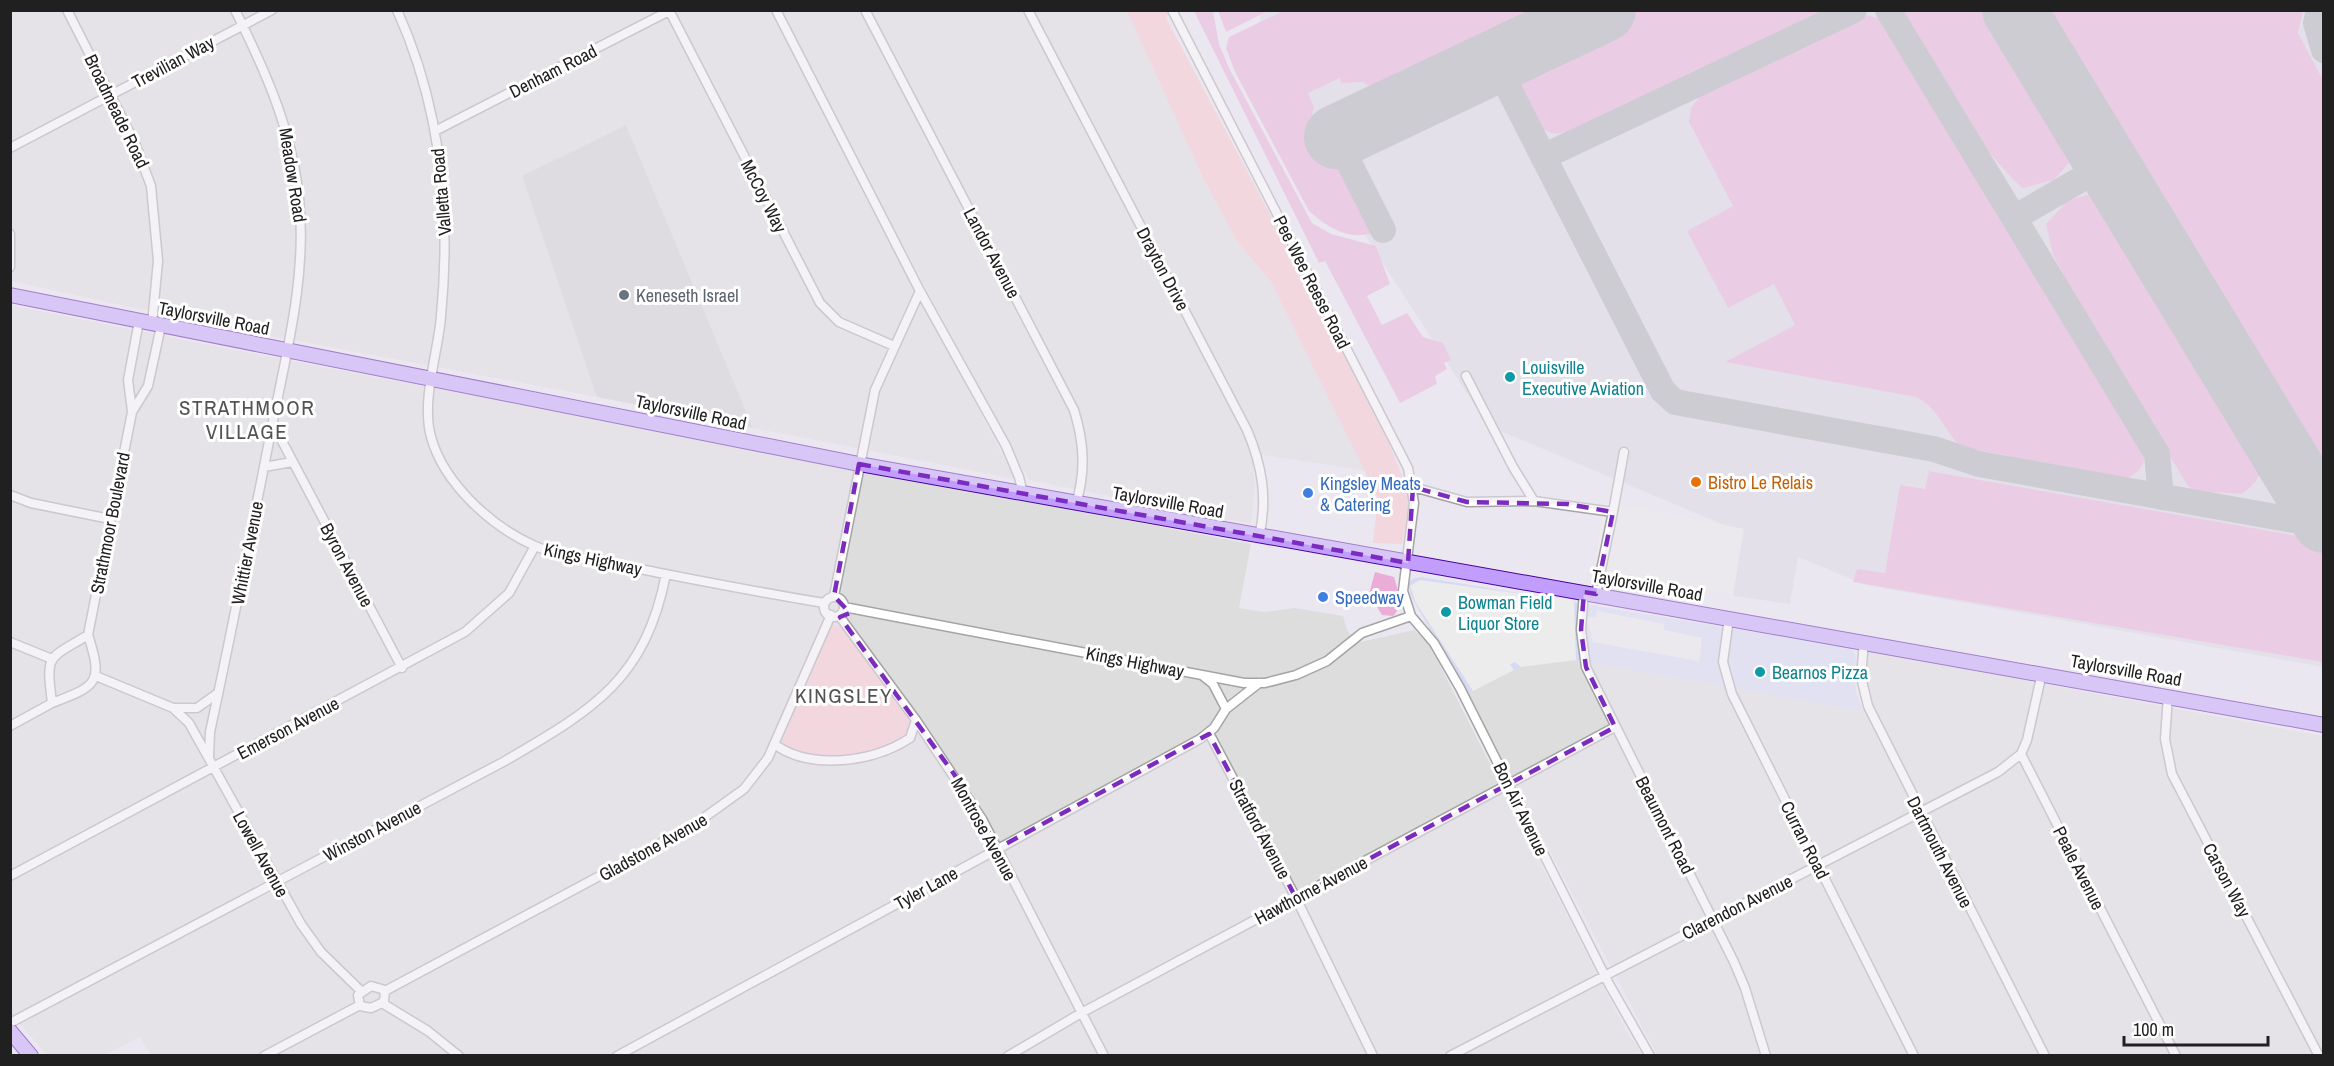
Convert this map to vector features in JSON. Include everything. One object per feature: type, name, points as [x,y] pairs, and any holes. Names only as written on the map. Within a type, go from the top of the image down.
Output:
[{"type":"main road","name":"Taylorsville Road","points":[[10,295],[859,464],[1259,537],[1864,641],[2324,725]]},
{"type":"main road","points":[[10,1031],[32,1056]]},
{"type":"street","name":"Broadmeade Road","points":[[67,10],[143,159],[151,186],[158,261],[151,324]]},
{"type":"street","name":"Meadow Road","points":[[235,10],[284,120],[297,179],[302,254],[288,350]]},
{"type":"street","name":"Trevilian Way","points":[[10,148],[272,10]]},
{"type":"street","name":"Valletta Road","points":[[397,10],[424,82],[442,171],[446,229],[441,319],[433,380]]},
{"type":"street","points":[[776,10],[920,291],[1006,446],[1020,477],[1023,494]]},
{"type":"street","name":"Landor Avenue","points":[[865,10],[1074,410],[1084,453],[1083,477],[1076,504]]},
{"type":"street","name":"Drayton Drive","points":[[1028,10],[1247,430],[1262,475],[1263,515],[1259,537]]},
{"type":"street","name":"Pee Wee Reese Road","points":[[1172,10],[1408,468],[1413,487],[1408,563]]},
{"type":"street","name":"Denham Road","points":[[435,131],[670,11]]},
{"type":"street","name":"McCoy Way","points":[[670,11],[820,303],[839,322],[894,346]]},
{"type":"street","points":[[10,234],[10,267]]},
{"type":"street","points":[[834,596],[875,390],[920,291]]},
{"type":"street","name":"Strathmoor Boulevard","points":[[132,411],[148,386],[151,324]]},
{"type":"street","name":"Strathmoor Boulevard","points":[[88,635],[132,411],[128,380],[151,324]]},
{"type":"street","name":"Whittier Avenue","points":[[209,757],[210,732],[288,350]]},
{"type":"street","points":[[1466,376],[1513,467],[1534,501]]},
{"type":"street","name":"Kings Highway","points":[[433,380],[429,430],[444,466],[461,489],[490,517],[535,546],[666,574],[824,603]]},
{"type":"street","name":"Byron Avenue","points":[[272,424],[402,668]]},
{"type":"street","name":"Beaumont Road","points":[[1624,452],[1612,512],[1581,619],[1583,658],[1745,988],[1766,1056]]},
{"type":"street","points":[[264,467],[292,462]]},
{"type":"street","points":[[1413,487],[1467,502],[1534,501],[1612,512]]},
{"type":"street","points":[[10,495],[31,503],[110,519]]},
{"type":"street","name":"Emerson Avenue","points":[[10,876],[451,641],[484,618],[509,593],[535,546]]},
{"type":"street","name":"Bon Air Avenue","points":[[1408,563],[1404,591],[1412,616],[1440,652],[1605,974],[1650,1056]]},
{"type":"street","name":"Winston Avenue","points":[[10,1023],[505,761],[572,721],[602,698],[632,663],[658,609],[666,574]]},
{"type":"street","points":[[824,603],[826,598],[834,596]]},
{"type":"street","points":[[834,596],[844,607]]},
{"type":"street","name":"Montrose Avenue","points":[[824,603],[916,720],[982,819],[1104,1056]]},
{"type":"street","name":"Kings Highway","points":[[844,607],[1244,683],[1282,680],[1338,654],[1362,633],[1412,616]]},
{"type":"street","name":"Gladstone Avenue","points":[[385,991],[709,817],[744,789],[760,771],[835,616],[844,607]]},
{"type":"street","name":"Curran Road","points":[[1729,618],[1723,647],[1725,678],[1914,1056]]},
{"type":"street","points":[[10,726],[88,688],[96,676],[96,656],[88,635],[61,649],[52,659],[48,682],[52,704]]},
{"type":"street","name":"Dartmouth Avenue","points":[[1864,641],[1861,677],[1863,694],[1920,813],[2045,1056]]},
{"type":"street","points":[[10,642],[52,659]]},
{"type":"street","points":[[2021,754],[2027,740],[2042,673]]},
{"type":"street","points":[[1203,675],[1213,684],[1226,709]]},
{"type":"street","name":"Lowell Avenue","points":[[96,676],[173,708],[189,723],[301,924],[321,952],[361,991]]},
{"type":"street","name":"Tyler Lane","points":[[617,1056],[1209,733],[1226,709],[1259,683]]},
{"type":"street","name":"Lowell Avenue","points":[[173,708],[197,708],[219,693]]},
{"type":"street","name":"Carson Way","points":[[2168,696],[2165,739],[2172,774],[2319,1055]]},
{"type":"street","points":[[910,738],[916,720]]},
{"type":"street","name":"Hawthorne Avenue","points":[[1008,1056],[1083,1012],[1616,727]]},
{"type":"street","name":"Stratford Avenue","points":[[1209,733],[1296,898],[1373,1056]]},
{"type":"street","points":[[774,744],[801,756],[846,759],[879,754],[910,738],[931,741]]},
{"type":"street","name":"Clarendon Avenue","points":[[1450,1056],[1605,974],[1974,786],[2021,754]]},
{"type":"street","name":"Peale Avenue","points":[[2021,754],[2176,1056]]},
{"type":"street","points":[[264,1056],[360,1005],[371,1008],[382,1003],[386,997],[385,991],[378,986],[361,991],[357,998],[360,1005]]},
{"type":"street","points":[[382,1003],[428,1031],[459,1056]]},
{"type":"street","points":[[2319,1055],[2324,1053]]},
{"type":"highlighted area","points":[[859,464],[1408,563],[1413,487],[1467,502],[1567,504],[1613,512],[1596,594],[1584,592],[1581,630],[1586,667],[1615,727],[1296,898],[1209,734],[998,848],[954,774],[840,617],[850,613],[834,596]]},
{"type":"shaded area","points":[[1218,10],[1268,11],[1226,32]]},
{"type":"shaded area","points":[[1636,10],[1825,11],[1580,127],[1555,133],[1545,130],[1528,111],[1521,94],[1521,78],[1526,67],[1535,59]]},
{"type":"shaded area","points":[[10,11],[771,11],[1015,479],[753,428],[626,125],[522,176],[597,397],[218,326],[11,281]]},
{"type":"shaded area","points":[[777,11],[1127,11],[1204,180],[1237,241],[1271,282],[1365,471],[1252,453],[1255,483],[1251,524],[1029,480]]},
{"type":"shaded area","points":[[1127,11],[1171,11],[1166,18],[1380,422],[1411,497],[1402,544],[1373,543],[1378,498],[1271,282],[1237,241],[1204,180]]},
{"type":"shaded area","points":[[1194,11],[1213,11],[1219,44],[1229,68],[1312,223],[1331,234],[1376,246],[1390,284],[1367,296],[1382,325],[1407,313],[1423,337],[1443,343],[1451,360],[1444,363],[1447,369],[1435,376],[1437,384],[1400,403],[1325,261],[1319,263]]},
{"type":"shaded area","points":[[1261,11],[2323,11],[2323,667],[1866,585],[1798,557],[1790,604],[1733,596],[1743,533],[1488,426],[1255,65]]},
{"type":"shaded area","points":[[1283,11],[1558,11],[1385,93],[1362,82],[1341,83],[1340,78],[1308,93],[1314,107],[1310,123],[1315,144],[1322,156],[1342,168],[1371,227],[1372,233],[1354,235],[1330,227],[1309,211],[1235,72],[1226,48],[1229,37]]},
{"type":"shaded area","points":[[1904,11],[1993,11],[2071,140],[2075,156],[2054,180],[2022,188],[2004,170],[1973,130],[1945,88],[1906,22]]},
{"type":"shaded area","points":[[2032,11],[2303,11],[2298,33],[2324,82],[2323,479],[2311,468]]},
{"type":"shaded area","points":[[1868,15],[1885,21],[1891,30],[2139,436],[2144,460],[2139,470],[2127,478],[1961,447],[1930,407],[1916,397],[1725,362],[1795,325],[1774,284],[1728,308],[1687,231],[1733,206],[1689,122],[1691,108],[1701,95]]},
{"type":"shaded area","points":[[626,125],[753,428],[597,397],[522,176]]},
{"type":"shaded area","points":[[2098,192],[2110,204],[2261,452],[2259,476],[2242,494],[2195,491],[2188,486],[2092,328],[2053,255],[2046,224],[2068,200]]},
{"type":"shaded area","points":[[10,305],[317,366],[1251,544],[1239,608],[1264,612],[1295,608],[1343,616],[1347,630],[1356,643],[1414,630],[1429,644],[1626,1031],[1643,1055],[152,1056],[140,1037],[104,1055],[47,1055],[10,1012]],"holes":[[[707,812],[712,820],[591,887],[585,878]]]},
{"type":"shaded area","points":[[1929,471],[2315,539],[2323,550],[2323,662],[1853,582],[1857,569],[1885,573],[1900,485],[1925,489]]},
{"type":"shaded area","points":[[1604,502],[1744,529],[1732,594],[1594,575]]},
{"type":"shaded area","points":[[1375,572],[1394,577],[1399,603],[1393,616],[1382,615],[1369,594]]},
{"type":"shaded area","points":[[1421,577],[1851,648],[1856,656],[1854,677],[1856,692],[1863,711],[1576,660],[1521,667],[1467,693],[1412,598],[1408,584],[1412,579]]},
{"type":"shaded area","points":[[1420,580],[1574,601],[1576,660],[1521,667],[1515,662],[1510,665],[1514,670],[1473,691],[1416,603],[1410,586]]},
{"type":"shaded area","points":[[1597,611],[1664,624],[1664,630],[1702,638],[1699,661],[1593,642],[1586,616],[1596,618]]},
{"type":"shaded area","points":[[833,624],[842,628],[908,714],[909,730],[900,739],[886,747],[847,755],[826,756],[807,754],[792,749],[782,741]]},
{"type":"shaded area","points":[[1868,651],[2323,736],[2323,1055],[1657,1055],[1467,693],[1521,667],[1576,660],[1875,712],[1866,680]]},
{"type":"taxiway","points":[[1543,157],[1854,10]]},
{"type":"taxiway","points":[[1888,10],[2157,454],[2161,497]]},
{"type":"taxiway","points":[[2319,10],[2316,23],[2324,50]]},
{"type":"taxiway","points":[[1495,62],[1663,391],[1675,402],[1934,449],[1979,464],[2293,520],[2324,508]]},
{"type":"taxiway","points":[[1336,137],[1383,230]]},
{"type":"taxiway","points":[[2014,218],[2109,163]]},
{"type":"runway","points":[[1336,137],[1604,10]]},
{"type":"runway","points":[[2014,10],[2324,521]]},
{"type":"place","name":"Keneseth Israel","points":[[624,295]]},
{"type":"place","name":"Louisville Executive Aviation","points":[[1510,377]]},
{"type":"place","name":"Bistro Le Relais","points":[[1696,482]]},
{"type":"place","name":"Kingsley Meats & Catering","points":[[1308,493]]},
{"type":"place","name":"Speedway","points":[[1323,597]]},
{"type":"place","name":"Bowman Field Liquor Store","points":[[1446,612]]},
{"type":"place","name":"Bearnos Pizza","points":[[1760,672]]},
{"type":"district","name":"STRATHMOOR VILLAGE","points":[[247,419]]},
{"type":"district","name":"KINGSLEY","points":[[844,695]]}]
